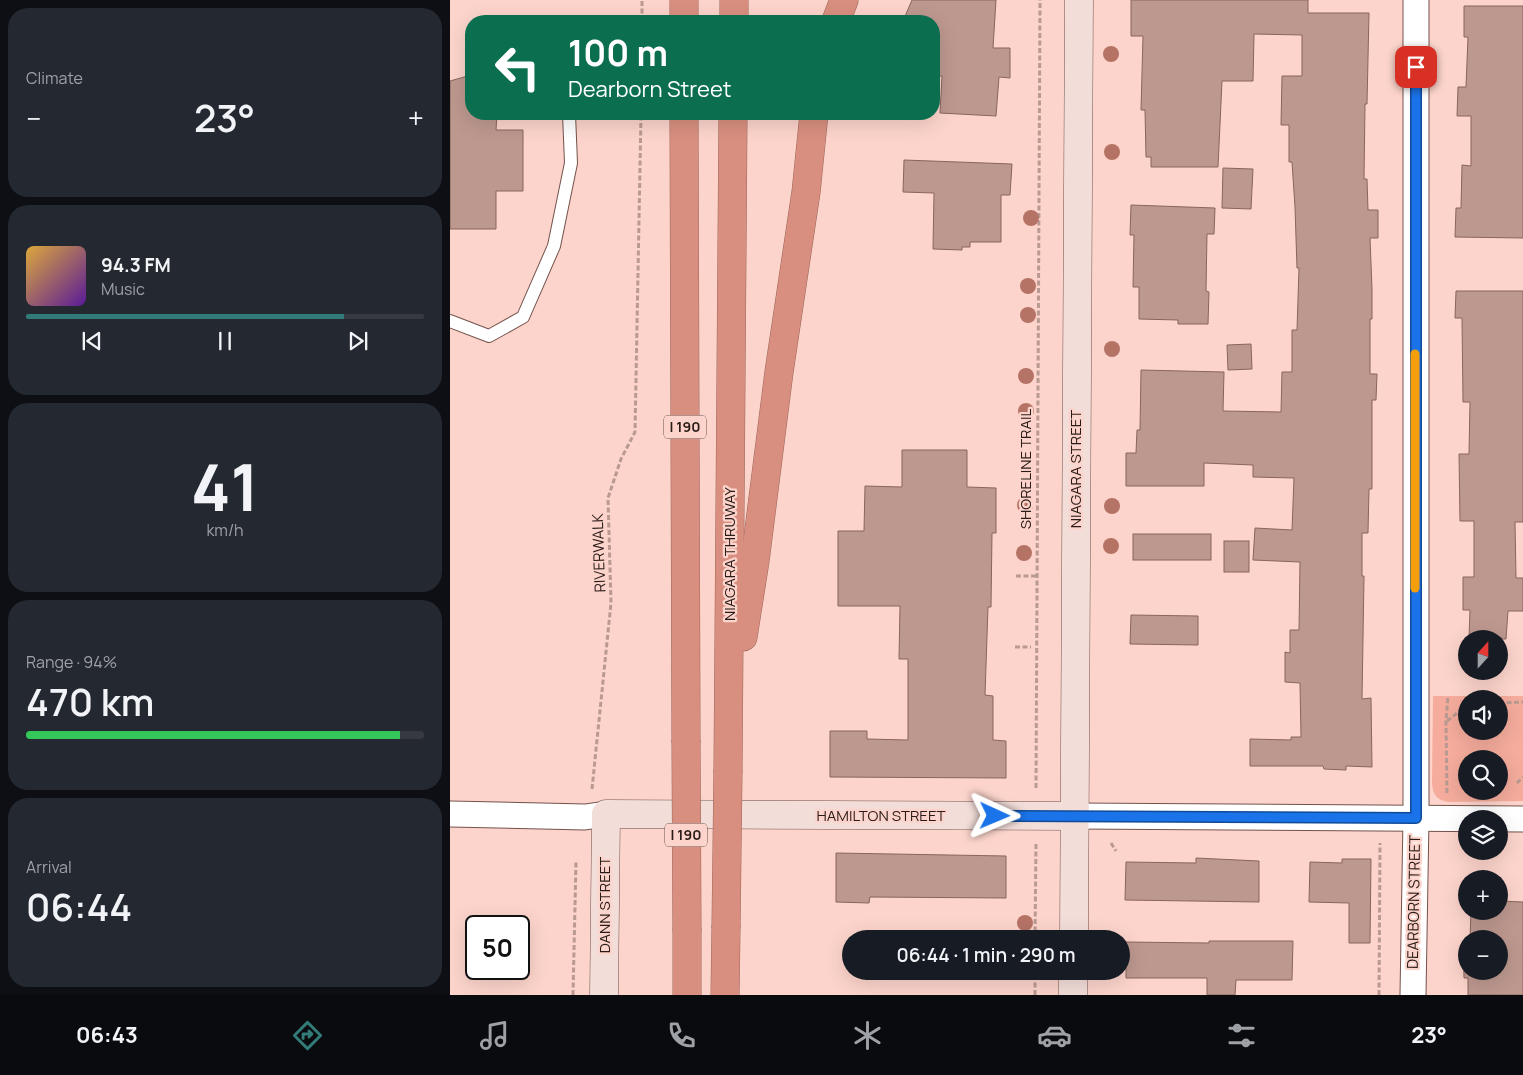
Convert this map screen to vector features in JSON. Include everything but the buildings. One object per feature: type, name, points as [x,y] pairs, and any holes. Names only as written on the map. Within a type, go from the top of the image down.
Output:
[{"type":"highway","points":[[684,0],[684,15]]},
{"type":"highway","points":[[734,0],[734,15]]},
{"type":"highway","points":[[838,15],[844,0]]},
{"type":"highway","name":"I 190","points":[[684,120],[687,995]]},
{"type":"highway","name":"NIAGARA THRUWAY","points":[[725,995],[733,120]]},
{"type":"highway","points":[[728,722],[755,562],[779,372],[806,192],[813,120]]},
{"type":"main road","name":"NIAGARA STREET","points":[[1074,930],[1079,0]]},
{"type":"main road","name":"HAMILTON STREET","points":[[595,816],[1074,816]]},
{"type":"main road","name":"DANN STREET","points":[[595,816],[604,995]]},
{"type":"main road","points":[[1073,980],[1073,995]]},
{"type":"street","name":"DEARBORN STREET","points":[[1413,995],[1416,818],[1416,0]]},
{"type":"street","name":"HAMILTON STREET","points":[[450,814],[595,816]]},
{"type":"street","name":"HAMILTON STREET","points":[[1074,816],[1523,819]]},
{"type":"lane","points":[[450,321],[489,336],[523,317],[554,246],[572,163],[569,120]]},
{"type":"path","points":[[642,0],[642,15]]},
{"type":"path","name":"SHORELINE TRAIL","points":[[1035,930],[1040,0]]},
{"type":"path","name":"RIVERWALK","points":[[573,995],[575,865],[595,816],[593,787],[611,603],[608,498],[621,459],[635,432],[641,120]]},
{"type":"path","points":[[1016,576],[1037,576]]},
{"type":"path","points":[[1015,647],[1031,647]]},
{"type":"path","points":[[1447,784],[1446,721],[1448,696]]},
{"type":"path","points":[[1508,703],[1523,702]]},
{"type":"path","points":[[1446,721],[1458,712]]},
{"type":"path","points":[[1517,783],[1523,777]]},
{"type":"path","points":[[1379,995],[1379,856],[1386,855]]},
{"type":"path","points":[[1035,980],[1035,995]]},
{"type":"shaded area","points":[[1433,696],[1458,696],[1458,740],[1508,740],[1508,696],[1523,696],[1523,801],[1448,802],[1441,800],[1433,791]]},
{"type":"slow traffic","points":[[1415,354],[1415,588]]},
{"type":"route","points":[[995,816],[1416,818],[1416,67]]}]
